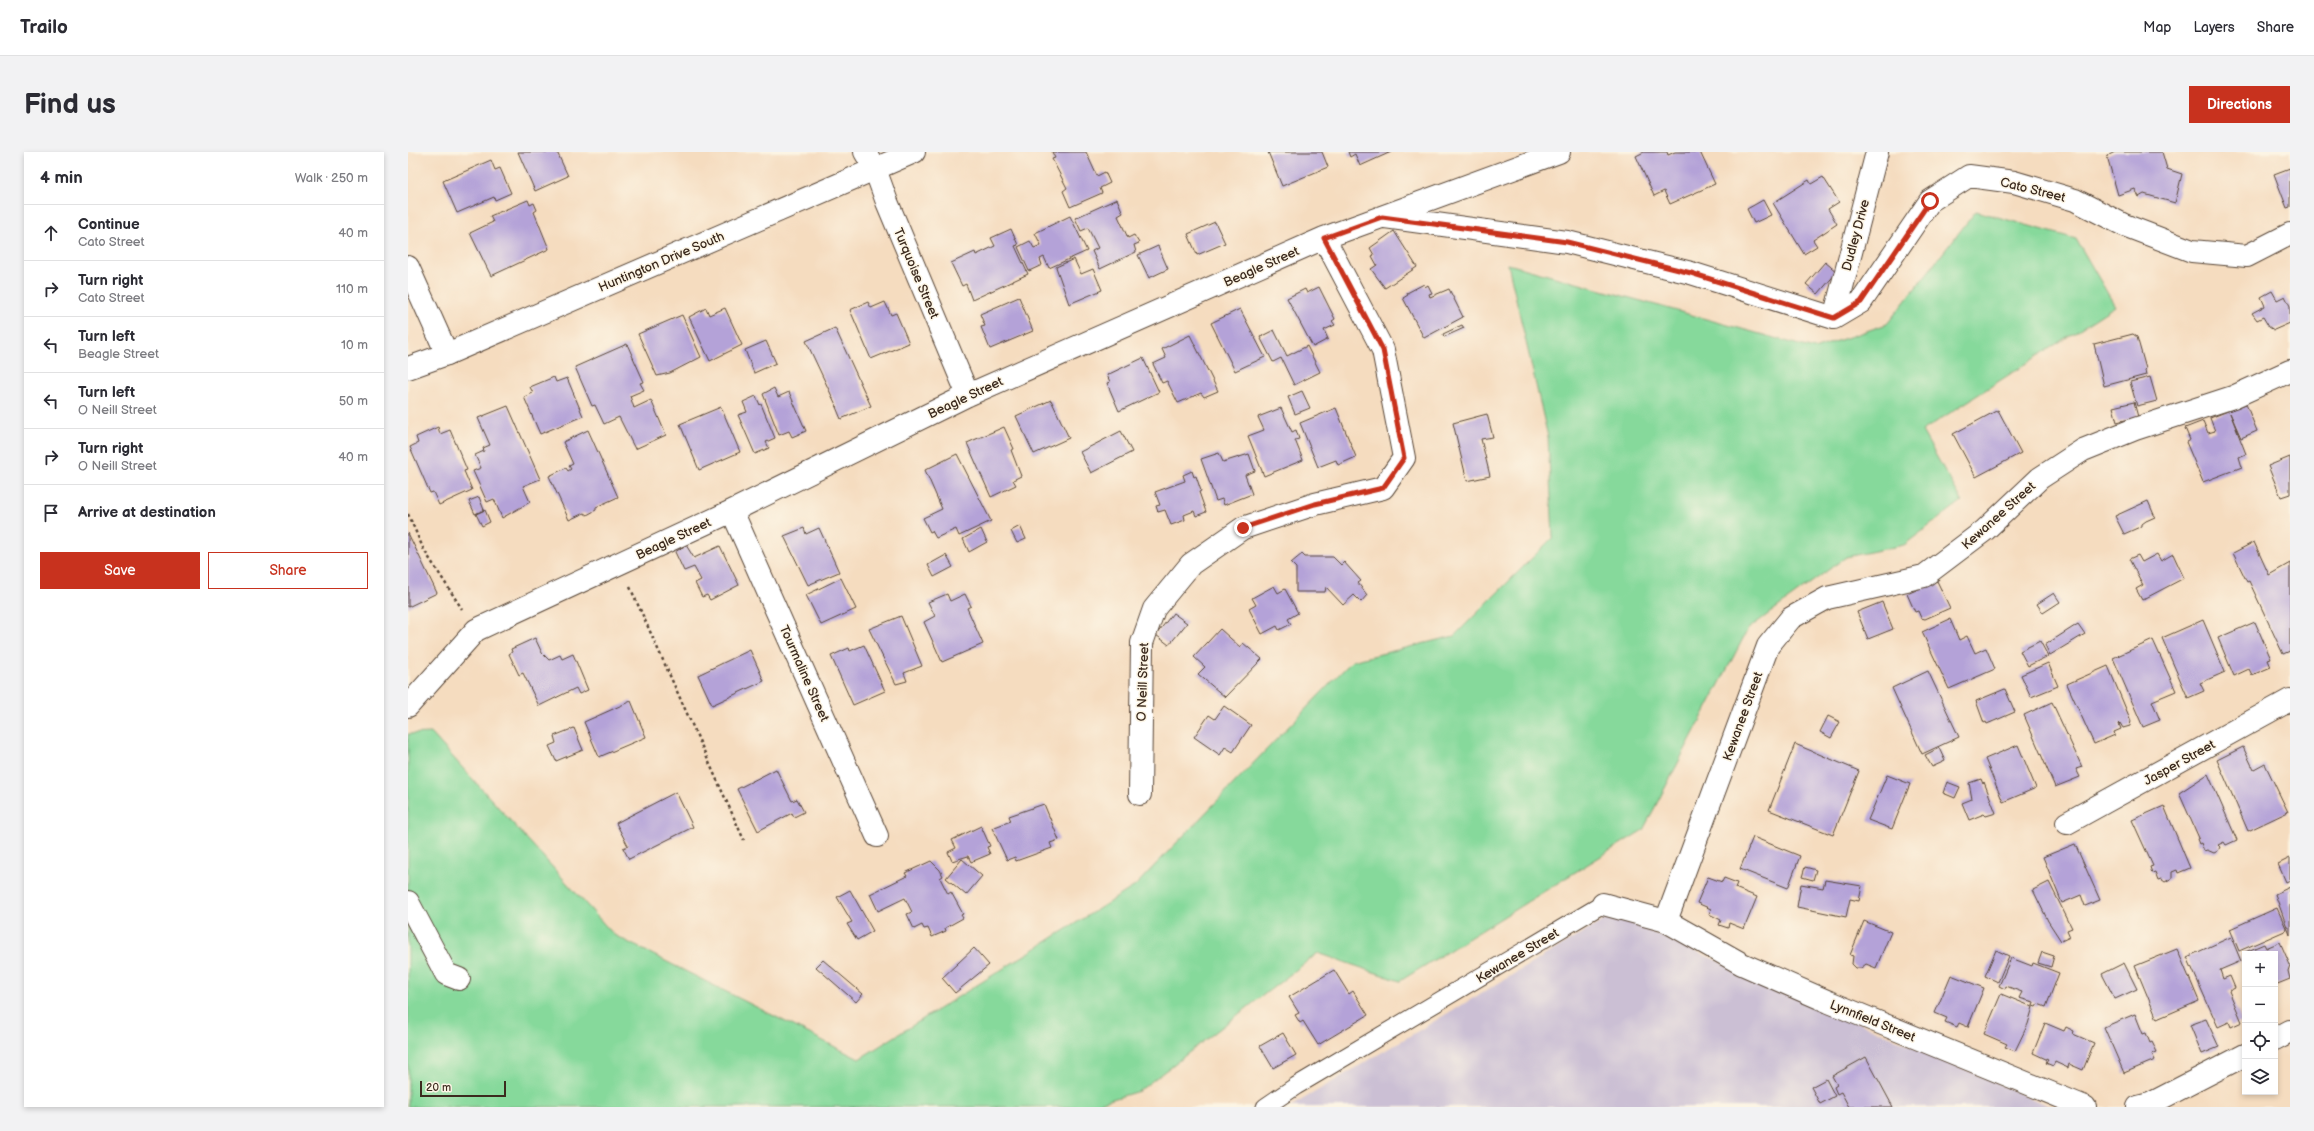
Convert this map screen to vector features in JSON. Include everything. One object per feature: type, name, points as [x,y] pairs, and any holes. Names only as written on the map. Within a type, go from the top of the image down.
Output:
[{"type":"street","name":"Huntington Drive South","points":[[408,368],[447,354],[870,161],[914,152]]},
{"type":"street","name":"Beagle Street","points":[[408,706],[476,630],[732,510],[968,394],[1324,238],[1559,152]]},
{"type":"street","name":"Dudley Drive","points":[[1834,318],[1877,152]]},
{"type":"street","name":"Turquoise Street","points":[[870,161],[968,394]]},
{"type":"street","name":"Cato Street","points":[[1834,318],[1861,302],[1930,201],[1969,176],[2014,182],[2075,200],[2124,226],[2192,251],[2247,256],[2290,234]]},
{"type":"street","points":[[1382,217],[1567,242],[1691,273],[1834,318]]},
{"type":"street","name":"O Neill Street","points":[[1140,794],[1142,643],[1154,609],[1191,564],[1243,528],[1315,504],[1383,488],[1404,458],[1383,350],[1324,238]]},
{"type":"street","points":[[408,267],[447,354]]},
{"type":"street","name":"Kewanee Street","points":[[1603,904],[1666,921],[1768,646],[1791,618],[1827,598],[1924,576],[1985,530],[2040,478],[2083,450],[2135,428],[2233,397],[2290,371]]},
{"type":"street","name":"Tourmaline Street","points":[[732,510],[877,836]]},
{"type":"street","name":"Jasper Street","points":[[2067,823],[2290,700]]},
{"type":"street","points":[[408,902],[446,974],[459,979]]},
{"type":"street","name":"Lynnfield Street","points":[[1666,921],[1742,964],[1829,1002],[2085,1107]]},
{"type":"street","points":[[2278,1037],[2290,1031]]},
{"type":"street","points":[[2138,1107],[2150,1104],[2242,1057]]},
{"type":"lane","name":"Kewanee Street","points":[[1265,1107],[1303,1082],[1603,904]]},
{"type":"path","points":[[408,514],[424,550],[476,630]]},
{"type":"path","points":[[619,563],[744,840]]},
{"type":"shaded area","points":[[1613,915],[2051,1107],[1290,1107]]},
{"type":"green space","points":[[1976,211],[2076,239],[2115,306],[1922,431],[1962,501],[1904,545],[1846,557],[1748,629],[1643,830],[1400,981],[1318,953],[1139,1091],[1086,1107],[408,1107],[408,734],[431,733],[614,935],[859,1059],[1135,886],[1352,661],[1454,636],[1553,537],[1548,437],[1508,264],[1814,349],[1887,324]]},
{"type":"building","points":[[518,152],[557,152],[568,176],[535,191]]},
{"type":"building","points":[[1052,152],[1086,152],[1097,176],[1105,172],[1110,183],[1100,188],[1102,193],[1070,207],[1063,191],[1067,188],[1052,159],[1055,158]]},
{"type":"building","points":[[1268,152],[1322,152],[1328,167],[1282,186]]},
{"type":"building","points":[[1348,152],[1391,152],[1360,166],[1355,154],[1350,157]]},
{"type":"building","points":[[1644,152],[1667,152],[1668,155],[1675,152],[1700,152],[1715,184],[1670,204],[1664,191],[1654,196],[1636,156]]},
{"type":"building","points":[[2115,152],[2162,152],[2167,169],[2182,174],[2175,203],[2144,194],[2139,197],[2135,189],[2118,195],[2107,156]]},
{"type":"building","points":[[491,160],[495,170],[500,168],[511,193],[495,200],[494,197],[457,213],[443,181]]},
{"type":"building","points":[[2290,168],[2290,207],[2287,208],[2274,174]]},
{"type":"building","points":[[1823,177],[1839,202],[1828,209],[1837,224],[1813,240],[1817,246],[1804,254],[1773,203],[1809,180],[1811,184]]},
{"type":"building","points":[[1117,199],[1123,213],[1118,216],[1128,238],[1134,235],[1139,243],[1134,245],[1136,252],[1100,269],[1092,251],[1098,248],[1088,228],[1081,231],[1075,218]]},
{"type":"building","points":[[528,200],[530,205],[534,203],[537,210],[534,212],[549,249],[491,276],[470,233],[493,222],[490,216]]},
{"type":"building","points":[[1763,200],[1771,215],[1754,223],[1747,209]]},
{"type":"building","points":[[1070,216],[1087,251],[1049,268],[1044,257],[1040,259],[1042,265],[1029,271],[1018,247],[1030,241],[1034,248],[1041,245],[1035,233]]},
{"type":"building","points":[[1215,222],[1225,243],[1197,255],[1188,234]]},
{"type":"building","points":[[1011,229],[1018,245],[1015,246],[1028,274],[972,300],[966,284],[962,286],[951,263],[975,252],[976,255],[995,246],[991,238]]},
{"type":"building","points":[[1394,231],[1417,267],[1385,288],[1371,269],[1377,265],[1370,248]]},
{"type":"building","points":[[1158,246],[1168,269],[1149,278],[1138,255]]},
{"type":"building","points":[[1074,259],[1081,274],[1093,269],[1102,290],[1069,304],[1056,267]]},
{"type":"building","points":[[1825,262],[1837,272],[1818,294],[1806,284]]},
{"type":"building","points":[[1424,284],[1425,287],[1428,285],[1432,293],[1429,294],[1430,297],[1449,289],[1463,317],[1424,338],[1403,298],[1408,295],[1407,293]]},
{"type":"building","points":[[1319,287],[1335,319],[1332,321],[1335,325],[1324,330],[1328,339],[1313,347],[1287,298],[1305,289],[1307,293]]},
{"type":"building","points":[[2272,291],[2277,300],[2285,296],[2290,306],[2290,323],[2274,330],[2269,327],[2263,317],[2257,320],[2252,313],[2265,306],[2261,297]]},
{"type":"building","points":[[1019,297],[1033,331],[990,349],[981,327],[985,326],[980,314]]},
{"type":"building","points":[[868,302],[871,308],[885,302],[891,315],[896,313],[909,343],[871,359],[850,310]]},
{"type":"building","points":[[706,308],[709,315],[725,308],[742,345],[710,361],[689,317]]},
{"type":"building","points":[[1240,309],[1265,357],[1235,371],[1211,323]]},
{"type":"building","points":[[682,315],[701,357],[670,373],[657,376],[638,334]]},
{"type":"building","points":[[1462,325],[1464,328],[1444,337],[1443,334]]},
{"type":"building","points":[[835,328],[871,406],[841,419],[837,407],[806,341]]},
{"type":"building","points":[[1274,330],[1287,356],[1307,346],[1320,372],[1294,385],[1281,358],[1273,362],[1260,337]]},
{"type":"building","points":[[2133,334],[2137,337],[2146,369],[2146,375],[2104,386],[2094,344]]},
{"type":"building","points":[[1190,335],[1218,391],[1204,397],[1201,393],[1178,403],[1167,381],[1162,383],[1153,364],[1166,358],[1162,349]]},
{"type":"building","points":[[766,341],[776,363],[754,373],[745,350]]},
{"type":"building","points":[[627,344],[644,382],[640,383],[644,390],[630,396],[634,408],[651,400],[666,435],[635,449],[619,417],[604,424],[595,405],[592,406],[575,367]]},
{"type":"building","points":[[1143,358],[1159,392],[1119,411],[1107,383],[1110,382],[1107,375]]},
{"type":"building","points":[[554,377],[556,382],[567,378],[583,416],[540,434],[524,397],[533,393],[530,387]]},
{"type":"building","points":[[2150,377],[2157,401],[2137,406],[2130,382]]},
{"type":"building","points":[[774,388],[778,397],[789,392],[806,431],[792,437],[789,431],[779,435],[763,394]]},
{"type":"building","points":[[1302,391],[1310,408],[1295,414],[1288,397]]},
{"type":"building","points":[[756,396],[760,405],[761,404],[775,438],[766,442],[769,448],[755,454],[738,415],[747,412],[743,402]]},
{"type":"building","points":[[1051,400],[1069,438],[1034,454],[1016,416]]},
{"type":"building","points":[[2134,402],[2138,417],[2117,422],[2113,407]]},
{"type":"building","points":[[2246,404],[2257,431],[2241,438],[2230,413],[2246,454],[2239,457],[2242,467],[2203,482],[2186,442],[2190,440],[2185,428],[2203,421],[2208,433],[2215,431],[2210,418]]},
{"type":"building","points":[[508,406],[540,479],[523,486],[530,502],[502,518],[494,499],[487,502],[473,471],[481,468],[475,455],[484,451],[483,448],[490,445],[478,418]]},
{"type":"building","points":[[721,407],[740,452],[699,470],[680,424]]},
{"type":"building","points":[[1281,408],[1292,432],[1296,430],[1299,439],[1295,440],[1303,460],[1264,476],[1248,436],[1264,430],[1258,417]]},
{"type":"building","points":[[1336,408],[1356,457],[1338,465],[1336,460],[1318,467],[1300,423]]},
{"type":"building","points":[[1998,410],[2021,453],[1976,477],[1953,434]]},
{"type":"building","points":[[1487,414],[1493,437],[1481,439],[1490,476],[1467,481],[1453,423]]},
{"type":"building","points":[[438,427],[440,434],[450,430],[467,470],[464,471],[472,490],[439,505],[433,492],[430,493],[410,447],[418,443],[416,437]]},
{"type":"building","points":[[1004,427],[1014,449],[1011,450],[1021,476],[1013,480],[1016,485],[991,497],[967,443]]},
{"type":"building","points":[[588,430],[618,497],[596,507],[596,510],[587,515],[584,513],[569,520],[549,476],[566,468],[568,471],[571,469],[569,466],[573,464],[563,442]]},
{"type":"building","points":[[1121,431],[1132,452],[1091,473],[1080,452]]},
{"type":"building","points":[[1219,453],[1223,462],[1249,454],[1255,471],[1245,475],[1252,494],[1224,505],[1222,499],[1216,501],[1201,459]]},
{"type":"building","points":[[957,454],[991,521],[959,536],[956,529],[936,538],[932,531],[930,532],[923,518],[942,509],[925,470]]},
{"type":"building","points":[[2290,457],[2290,494],[2281,497],[2268,466]]},
{"type":"building","points":[[1192,471],[1194,477],[1196,476],[1201,491],[1199,492],[1206,512],[1196,516],[1194,511],[1184,515],[1185,520],[1171,525],[1165,510],[1158,512],[1156,506],[1160,505],[1155,492],[1185,481],[1183,475]]},
{"type":"building","points":[[479,497],[484,510],[475,514],[469,501]]},
{"type":"building","points":[[2148,501],[2155,517],[2146,521],[2142,524],[2142,526],[2124,534],[2115,516]]},
{"type":"building","points":[[485,510],[490,522],[482,526],[476,514]]},
{"type":"building","points":[[1020,526],[1026,539],[1017,543],[1011,531]]},
{"type":"building","points":[[804,528],[806,534],[819,528],[839,572],[808,585],[784,536]]},
{"type":"building","points":[[981,529],[987,542],[969,552],[963,539]]},
{"type":"building","points":[[408,533],[437,593],[408,607]]},
{"type":"building","points":[[2254,542],[2269,575],[2290,563],[2290,651],[2283,654],[2249,581],[2247,582],[2233,553]]},
{"type":"building","points":[[686,545],[694,558],[720,546],[739,585],[710,600],[707,595],[702,597],[695,583],[701,580],[694,567],[684,571],[675,552]]},
{"type":"building","points":[[1302,554],[1305,557],[1333,557],[1341,565],[1344,562],[1361,581],[1358,583],[1367,595],[1361,602],[1354,595],[1343,605],[1326,587],[1325,592],[1296,592],[1296,568],[1291,563]]},
{"type":"building","points":[[2157,554],[2161,561],[2173,554],[2184,578],[2142,600],[2136,589],[2143,585],[2129,559],[2138,555],[2142,562]]},
{"type":"building","points":[[946,555],[953,567],[934,577],[928,565]]},
{"type":"building","points":[[841,578],[856,609],[821,625],[806,595]]},
{"type":"building","points":[[1937,581],[1950,608],[1925,619],[1921,618],[1918,611],[1915,612],[1907,594]]},
{"type":"building","points":[[1274,586],[1278,593],[1285,589],[1298,613],[1288,619],[1291,624],[1279,630],[1277,626],[1262,634],[1249,609],[1256,605],[1252,598]]},
{"type":"building","points":[[2054,593],[2060,602],[2043,613],[2037,604]]},
{"type":"building","points":[[947,594],[950,601],[965,594],[971,606],[967,608],[983,644],[942,662],[924,622],[935,616],[928,602]]},
{"type":"building","points":[[1882,602],[1893,629],[1868,639],[1857,612]]},
{"type":"building","points":[[1173,613],[1187,623],[1169,645],[1156,635]]},
{"type":"building","points":[[901,616],[922,666],[904,673],[907,681],[896,684],[869,629]]},
{"type":"building","points":[[1950,619],[1959,640],[1967,636],[1975,653],[1986,648],[1995,669],[1949,689],[1922,632]]},
{"type":"building","points":[[2203,620],[2225,672],[2200,683],[2204,691],[2188,698],[2162,638]]},
{"type":"building","points":[[2255,622],[2271,659],[2268,660],[2271,667],[2252,675],[2249,669],[2234,676],[2218,638]]},
{"type":"building","points":[[2078,624],[2085,634],[2050,655],[2045,645]]},
{"type":"building","points":[[1220,629],[1240,647],[1243,643],[1262,659],[1225,697],[1198,674],[1205,667],[1194,657]]},
{"type":"building","points":[[535,638],[542,653],[549,660],[560,655],[562,659],[573,654],[588,690],[579,694],[576,688],[539,706],[523,673],[519,675],[509,654],[512,652],[511,649]]},
{"type":"building","points":[[2153,640],[2176,691],[2152,701],[2160,720],[2143,727],[2113,658]]},
{"type":"building","points":[[2040,641],[2048,656],[2028,666],[2020,651]]},
{"type":"building","points":[[864,645],[885,691],[853,705],[831,656],[849,648],[850,651]]},
{"type":"building","points":[[750,650],[764,681],[712,705],[698,675]]},
{"type":"building","points":[[2048,663],[2058,686],[2031,697],[2021,675]]},
{"type":"building","points":[[2108,666],[2131,721],[2130,726],[2123,728],[2120,723],[2121,729],[2114,732],[2115,735],[2094,744],[2067,684]]},
{"type":"building","points":[[1928,671],[1959,737],[1922,754],[1892,688]]},
{"type":"building","points":[[2005,689],[2015,712],[1987,724],[1986,722],[1984,723],[1976,701]]},
{"type":"building","points":[[631,701],[646,737],[599,757],[584,722]]},
{"type":"building","points":[[2052,702],[2082,767],[2076,769],[2080,777],[2055,787],[2024,715]]},
{"type":"building","points":[[1224,706],[1251,725],[1233,752],[1225,747],[1220,755],[1194,737],[1209,715],[1215,719]]},
{"type":"building","points":[[1828,716],[1840,722],[1831,738],[1820,732]]},
{"type":"building","points":[[574,728],[583,750],[556,761],[549,746],[556,743],[554,736]]},
{"type":"building","points":[[1795,744],[1859,771],[1833,835],[1769,810]]},
{"type":"building","points":[[2018,745],[2036,788],[2003,802],[1985,759]]},
{"type":"building","points":[[2243,747],[2254,770],[2265,764],[2288,812],[2248,831],[2217,760]]},
{"type":"building","points":[[1939,748],[1945,761],[1932,767],[1925,755]]},
{"type":"building","points":[[776,769],[792,801],[797,799],[804,812],[794,817],[792,813],[758,831],[737,789]]},
{"type":"building","points":[[2208,774],[2237,840],[2226,845],[2224,842],[2218,845],[2220,847],[2218,851],[2214,853],[2207,850],[2204,851],[2201,843],[2199,844],[2197,839],[2199,838],[2179,793]]},
{"type":"building","points":[[1887,775],[1910,784],[1892,829],[1868,820]]},
{"type":"building","points":[[1981,779],[1983,784],[1984,782],[1996,813],[1986,816],[1984,814],[1969,820],[1962,803],[1972,799],[1969,783]]},
{"type":"building","points":[[1947,782],[1960,787],[1955,798],[1943,793]]},
{"type":"building","points":[[676,792],[693,827],[629,859],[623,848],[628,846],[616,823]]},
{"type":"building","points":[[1044,804],[1059,840],[1050,843],[1052,848],[1016,861],[1015,857],[1007,860],[992,828],[1011,821],[1009,816]]},
{"type":"building","points":[[2164,806],[2190,868],[2178,873],[2177,870],[2172,872],[2172,878],[2165,882],[2161,879],[2158,880],[2155,872],[2152,873],[2150,867],[2153,866],[2132,820]]},
{"type":"building","points":[[981,826],[990,846],[987,847],[990,854],[971,862],[968,856],[952,861],[948,852],[956,848],[952,840]]},
{"type":"building","points":[[1753,837],[1800,856],[1788,888],[1740,869]]},
{"type":"building","points":[[2075,844],[2100,900],[2085,906],[2081,895],[2062,903],[2043,857]]},
{"type":"building","points":[[2290,858],[2290,880],[2286,882],[2278,864]]},
{"type":"building","points":[[962,859],[982,876],[966,895],[946,878]]},
{"type":"building","points":[[931,861],[940,870],[943,876],[940,878],[948,894],[951,892],[963,914],[961,915],[963,918],[945,928],[946,931],[932,937],[928,928],[924,929],[922,925],[914,929],[907,914],[912,912],[905,898],[878,911],[870,894],[907,876],[905,873]]},
{"type":"building","points":[[1805,867],[1816,870],[1813,880],[1802,877]]},
{"type":"building","points":[[1708,877],[1722,882],[1724,878],[1737,883],[1735,888],[1757,897],[1744,929],[1729,923],[1728,928],[1719,925],[1721,920],[1709,914],[1711,909],[1697,903]]},
{"type":"building","points":[[1825,880],[1862,886],[1859,901],[1850,899],[1846,917],[1797,907],[1801,884],[1823,888]]},
{"type":"building","points":[[2049,882],[2072,928],[2067,930],[2070,937],[2061,941],[2048,921],[2033,890]]},
{"type":"building","points":[[2290,887],[2290,935],[2275,894]]},
{"type":"building","points":[[850,890],[873,931],[857,940],[847,924],[852,922],[837,897]]},
{"type":"building","points":[[2277,908],[2287,930],[2239,951],[2230,929]]},
{"type":"building","points":[[1864,921],[1891,932],[1876,968],[1866,964],[1861,968],[1856,968],[1852,964],[1853,956],[1850,955]]},
{"type":"building","points":[[2231,937],[2241,961],[2220,970],[2223,979],[2230,976],[2235,988],[2229,991],[2242,1022],[2231,1027],[2229,1022],[2218,1027],[2187,957]]},
{"type":"building","points":[[2280,942],[2290,965],[2288,971],[2290,979],[2278,984],[2278,951],[2248,951],[2264,944],[2266,948]]},
{"type":"building","points":[[974,948],[989,965],[955,993],[942,978]]},
{"type":"building","points":[[2177,949],[2199,1001],[2157,1019],[2135,966]]},
{"type":"building","points":[[1996,950],[2009,956],[1998,982],[1985,976]]},
{"type":"building","points":[[2042,952],[2054,956],[2051,967],[2038,963]]},
{"type":"building","points":[[2011,958],[2032,966],[2033,963],[2059,973],[2046,1007],[2038,1004],[2036,1007],[2033,1006],[2034,1002],[2019,998],[2022,992],[2006,986],[2005,989],[1999,986]]},
{"type":"building","points":[[823,960],[863,994],[856,1002],[816,967]]},
{"type":"building","points":[[2124,963],[2137,989],[2115,999],[2102,974]]},
{"type":"building","points":[[1334,970],[1349,994],[1353,991],[1368,1015],[1318,1045],[1303,1021],[1300,1023],[1295,1015],[1299,1013],[1289,997]]},
{"type":"building","points":[[1951,975],[1984,988],[1968,1027],[1959,1023],[1957,1027],[1945,1022],[1947,1018],[1935,1013]]},
{"type":"building","points":[[2001,994],[2033,1007],[2028,1024],[2015,1051],[2005,1047],[2007,1044],[1984,1034]]},
{"type":"building","points":[[2135,1014],[2143,1034],[2146,1033],[2150,1043],[2152,1042],[2157,1052],[2152,1054],[2155,1060],[2124,1073],[2104,1027]]},
{"type":"building","points":[[2206,1019],[2219,1047],[2202,1054],[2190,1025]]},
{"type":"building","points":[[2045,1023],[2064,1031],[2066,1027],[2074,1031],[2073,1034],[2094,1043],[2083,1070],[2069,1064],[2068,1068],[2055,1062],[2053,1066],[2046,1063],[2048,1060],[2033,1053]]},
{"type":"building","points":[[1283,1033],[1296,1055],[1273,1068],[1260,1046]]},
{"type":"building","points":[[1866,1057],[1893,1107],[1849,1107],[1841,1092],[1837,1094],[1834,1087],[1837,1085],[1832,1076]]},
{"type":"building","points":[[1826,1079],[1835,1096],[1820,1104],[1811,1087]]},
{"type":"route","points":[[1243,528],[1315,504],[1383,488],[1404,458],[1383,350],[1324,238],[1382,217],[1567,242],[1691,273],[1834,318],[1861,302],[1930,201]]}]
